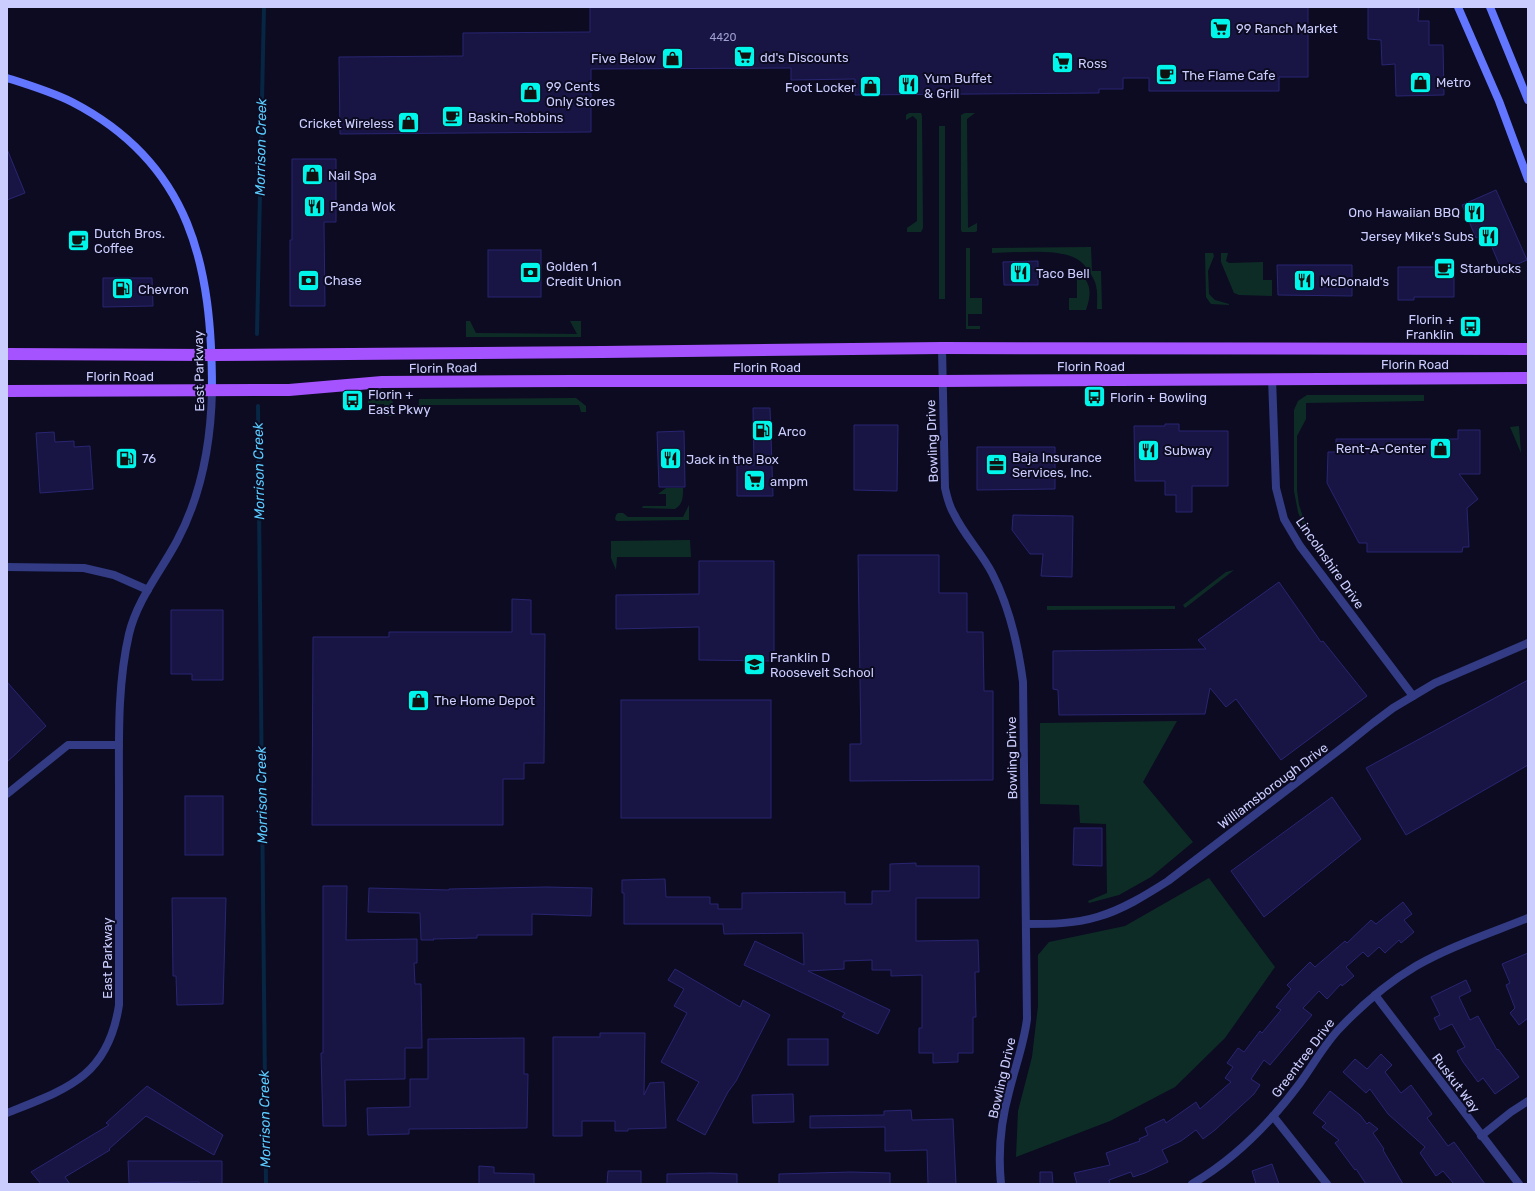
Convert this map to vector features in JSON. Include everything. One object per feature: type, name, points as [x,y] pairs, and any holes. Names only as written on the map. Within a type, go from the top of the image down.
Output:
[{"type":"main road","name":"Florin Road","points":[[7,354],[212,355],[942,348],[1528,349]]},
{"type":"main road","name":"Florin Road","points":[[7,391],[289,390],[397,382],[595,380],[942,381],[1272,378],[1528,378]]},
{"type":"street","points":[[1458,7],[1499,101],[1528,179]]},
{"type":"street","points":[[1490,7],[1528,100]]},
{"type":"street","name":"East Parkway","points":[[7,78],[36,87],[67,100],[104,121],[130,141],[151,162],[161,175],[179,203],[197,251],[209,315],[212,355],[210,428],[207,451],[200,482],[178,540],[140,603],[130,631],[123,660],[121,675],[119,745],[119,1005],[113,1034],[98,1060],[78,1081],[53,1095],[7,1113]]},
{"type":"street","name":"Bowling Drive","points":[[942,348],[945,488],[948,501],[961,526],[978,549],[1004,600],[1013,626],[1020,654],[1023,682],[1027,1019],[1021,1050],[1009,1093],[1004,1121],[1000,1166],[1001,1184]]},
{"type":"street","name":"Lincolnshire Drive","points":[[1272,378],[1276,488],[1284,519],[1300,546],[1413,696]]},
{"type":"street","points":[[7,567],[84,568],[114,575],[148,590]]},
{"type":"street","name":"Williamsborough Drive","points":[[1026,924],[1066,923],[1097,917],[1127,904],[1155,889],[1168,881],[1284,793],[1373,723],[1413,696],[1435,683],[1528,643]]},
{"type":"street","points":[[7,794],[68,745],[119,745]]},
{"type":"street","name":"Greentree Drive","points":[[1192,1184],[1209,1174],[1235,1153],[1273,1116],[1340,1027],[1375,996],[1417,966],[1453,948],[1528,918]]},
{"type":"street","name":"Ruskut Way","points":[[1375,996],[1519,1184]]},
{"type":"street","points":[[1481,1136],[1511,1112],[1528,1101]]},
{"type":"street","points":[[1273,1116],[1327,1184]]},
{"type":"green space","points":[[909,113],[921,113],[922,116],[923,228],[921,232],[907,232],[907,228],[917,221],[917,120],[913,116],[906,120],[906,115]]},
{"type":"green space","points":[[965,113],[975,113],[967,119],[968,228],[977,223],[977,231],[975,232],[962,232],[961,230],[961,115]]},
{"type":"green space","points":[[939,126],[945,126],[945,299],[939,299]]},
{"type":"green space","points":[[1091,247],[1092,271],[1101,271],[1102,309],[1097,309],[1097,288],[1095,282],[1084,265],[1075,258],[1067,255],[1046,252],[992,253],[992,248]]},
{"type":"green space","points":[[966,248],[970,248],[970,298],[982,298],[982,314],[968,314],[968,326],[980,326],[980,329],[966,329]]},
{"type":"green space","points":[[1205,253],[1213,253],[1214,256],[1208,271],[1209,294],[1215,300],[1229,305],[1211,304],[1206,297]]},
{"type":"green space","points":[[1221,253],[1228,253],[1226,261],[1229,263],[1263,262],[1263,280],[1272,280],[1272,296],[1239,295],[1234,293],[1221,262]]},
{"type":"green space","points":[[1077,274],[1081,274],[1085,278],[1090,291],[1086,310],[1069,310],[1069,298],[1077,298]]},
{"type":"green space","points":[[466,321],[470,321],[476,333],[577,334],[570,321],[581,321],[581,337],[466,337]]},
{"type":"green space","points":[[1307,395],[1424,395],[1424,401],[1306,403],[1306,419],[1297,436],[1297,490],[1299,505],[1306,526],[1305,530],[1298,512],[1294,491],[1294,410],[1298,401]]},
{"type":"green space","points":[[576,398],[586,406],[586,412],[581,412],[579,405],[423,405],[421,416],[418,415],[419,399]]},
{"type":"green space","points":[[392,399],[396,416],[384,416],[384,404],[368,405],[368,400]]},
{"type":"green space","points":[[1519,426],[1521,453],[1510,427]]},
{"type":"green space","points":[[666,488],[683,488],[682,500],[678,507],[675,509],[642,508],[643,506],[666,506],[666,494],[658,494]]},
{"type":"green space","points":[[689,505],[689,520],[617,521],[615,519],[618,513],[623,513],[628,517],[683,517]]},
{"type":"green space","points":[[690,540],[691,557],[617,557],[616,570],[611,558],[611,541]]},
{"type":"green space","points":[[1234,570],[1185,608],[1183,605],[1226,572]]},
{"type":"green space","points":[[1047,606],[1175,606],[1175,609],[1047,610]]},
{"type":"green space","points":[[1177,721],[1143,782],[1193,842],[1151,877],[1119,895],[1089,903],[1088,901],[1107,893],[1106,824],[1080,823],[1079,805],[1040,804],[1040,723]]},
{"type":"green space","points":[[1209,878],[1275,967],[1225,1038],[1175,1087],[1110,1121],[1016,1157],[1018,1111],[1032,1057],[1038,1006],[1038,955],[1049,942],[1125,926]]},
{"type":"building","points":[[590,7],[1308,7],[1308,77],[1279,77],[1279,91],[1149,91],[1149,78],[1123,78],[1123,89],[1099,89],[1099,93],[855,95],[855,79],[791,80],[791,68],[591,69],[591,132],[340,134],[339,57],[463,56],[463,33],[590,32]]},
{"type":"building","points":[[1368,7],[1419,7],[1418,21],[1429,21],[1429,45],[1443,45],[1444,95],[1396,96],[1395,64],[1382,65],[1381,40],[1368,39]]},
{"type":"building","points":[[7,149],[25,193],[7,200]]},
{"type":"building","points":[[292,159],[336,159],[336,222],[324,222],[325,306],[290,306]]},
{"type":"building","points":[[1496,190],[1527,260],[1502,271],[1486,233],[1476,238],[1462,205]]},
{"type":"building","points":[[488,250],[541,250],[541,297],[488,297]]},
{"type":"building","name":"Taco Bell","points":[[1038,261],[1038,285],[1004,285],[1003,262]]},
{"type":"building","points":[[1277,265],[1352,265],[1352,296],[1278,295]]},
{"type":"building","points":[[1398,267],[1454,267],[1454,297],[1414,297],[1414,300],[1398,300]]},
{"type":"building","points":[[103,278],[152,278],[153,306],[103,307]]},
{"type":"building","points":[[753,408],[770,408],[773,496],[737,496],[737,465],[754,465]]},
{"type":"building","points":[[1165,424],[1179,424],[1179,431],[1228,431],[1228,486],[1192,486],[1192,512],[1176,512],[1176,495],[1165,495],[1165,481],[1135,481],[1134,426],[1165,426]]},
{"type":"building","points":[[854,425],[898,425],[897,491],[854,490]]},
{"type":"building","points":[[1458,430],[1480,430],[1480,474],[1459,474],[1478,499],[1467,508],[1469,547],[1463,547],[1462,552],[1367,552],[1367,543],[1359,543],[1327,483],[1328,452],[1336,452],[1336,439],[1458,439]]},
{"type":"building","name":"Jack in the Box","points":[[684,431],[685,487],[659,487],[657,432]]},
{"type":"building","points":[[54,432],[55,442],[74,441],[74,447],[90,446],[93,489],[40,493],[36,433]]},
{"type":"building","points":[[977,447],[1055,447],[1055,489],[977,490]]},
{"type":"building","points":[[1013,515],[1073,516],[1072,577],[1041,576],[1043,554],[1030,554],[1012,530]]},
{"type":"building","points":[[858,555],[939,555],[939,593],[967,593],[967,632],[983,632],[984,691],[993,691],[993,780],[850,781],[850,744],[861,744]]},
{"type":"building","points":[[699,561],[774,561],[774,661],[699,660],[699,627],[616,629],[616,595],[699,594]]},
{"type":"building","points":[[1279,582],[1321,642],[1323,641],[1367,696],[1281,760],[1236,699],[1226,707],[1210,688],[1205,714],[1059,715],[1058,690],[1053,689],[1053,651],[1206,649],[1198,640]]},
{"type":"building","name":"The Home Depot","points":[[512,599],[531,600],[531,634],[545,634],[544,763],[524,763],[524,779],[503,779],[503,825],[312,825],[313,637],[389,637],[389,632],[512,632]]},
{"type":"building","points":[[171,610],[223,610],[223,680],[192,680],[192,674],[171,674]]},
{"type":"building","points":[[1528,680],[1528,765],[1406,835],[1366,768]]},
{"type":"building","points":[[7,682],[46,726],[7,762]]},
{"type":"building","points":[[621,700],[771,700],[771,818],[621,818]]},
{"type":"building","points":[[185,796],[223,796],[223,855],[185,855]]},
{"type":"building","points":[[1332,797],[1361,839],[1264,917],[1231,871]]},
{"type":"building","points":[[1074,828],[1102,828],[1102,866],[1073,865]]},
{"type":"building","points":[[916,863],[916,866],[979,866],[979,898],[916,898],[916,941],[978,940],[979,972],[975,972],[976,1017],[973,1017],[973,1053],[958,1053],[958,1062],[933,1063],[933,1053],[919,1053],[919,1028],[922,1028],[922,975],[891,976],[891,970],[872,970],[872,960],[844,961],[844,969],[808,971],[890,1010],[878,1034],[842,1017],[845,1013],[744,965],[755,941],[804,965],[803,933],[724,934],[723,924],[624,924],[624,893],[622,893],[622,880],[665,879],[666,897],[710,897],[710,904],[718,904],[718,909],[742,909],[742,893],[845,892],[845,904],[872,904],[872,891],[890,891],[890,864]]},
{"type":"building","points":[[323,886],[347,886],[346,940],[417,939],[417,963],[414,963],[415,984],[421,984],[422,1048],[405,1048],[405,1079],[345,1080],[346,1126],[323,1126],[321,1053],[323,1053]]},
{"type":"building","points":[[546,887],[592,888],[591,916],[532,914],[532,935],[477,935],[477,938],[421,940],[420,913],[368,912],[369,888],[449,890]]},
{"type":"building","points":[[172,898],[226,898],[223,1004],[177,1005],[176,976],[173,976]]},
{"type":"building","points":[[1403,902],[1412,914],[1404,920],[1414,932],[1401,943],[1399,940],[1385,953],[1379,947],[1368,957],[1363,952],[1346,967],[1354,976],[1342,986],[1341,984],[1327,999],[1319,991],[1303,1008],[1312,1015],[1270,1065],[1264,1060],[1251,1079],[1260,1085],[1254,1094],[1215,1130],[1203,1139],[1196,1130],[1181,1141],[1162,1150],[1168,1162],[1145,1173],[1133,1177],[1131,1172],[1109,1180],[1110,1184],[1077,1184],[1074,1173],[1110,1165],[1106,1153],[1140,1141],[1139,1139],[1148,1135],[1145,1128],[1164,1119],[1166,1123],[1196,1102],[1200,1109],[1231,1082],[1225,1078],[1233,1067],[1227,1063],[1238,1048],[1244,1052],[1260,1031],[1262,1033],[1281,1010],[1276,1007],[1291,989],[1287,985],[1310,962],[1315,967],[1345,941],[1347,943],[1371,920],[1376,924]]},
{"type":"building","points":[[1528,953],[1528,1018],[1519,1025],[1510,1013],[1515,1008],[1506,985],[1510,983],[1502,964]]},
{"type":"building","points":[[675,969],[740,1007],[743,1000],[770,1015],[736,1081],[728,1092],[705,1135],[677,1120],[699,1082],[661,1062],[687,1013],[674,1006],[684,989],[668,980]]},
{"type":"building","points":[[1466,980],[1471,991],[1459,997],[1470,1020],[1478,1016],[1497,1050],[1498,1049],[1519,1077],[1495,1094],[1483,1078],[1478,1082],[1463,1062],[1457,1051],[1465,1047],[1452,1024],[1440,1030],[1434,1018],[1440,1015],[1431,997]]},
{"type":"building","points":[[600,1033],[645,1033],[644,1095],[650,1083],[664,1082],[666,1128],[628,1129],[628,1131],[615,1131],[615,1121],[582,1121],[582,1136],[553,1136],[553,1037],[600,1037]]},
{"type":"building","points":[[524,1038],[524,1074],[528,1074],[527,1128],[409,1129],[409,1134],[368,1135],[367,1108],[410,1107],[410,1079],[428,1079],[428,1039]]},
{"type":"building","points":[[788,1039],[828,1039],[828,1065],[788,1065]]},
{"type":"building","points":[[1381,1054],[1392,1065],[1385,1072],[1401,1093],[1411,1085],[1432,1114],[1427,1118],[1448,1146],[1454,1142],[1485,1184],[1454,1184],[1443,1171],[1436,1176],[1420,1153],[1425,1147],[1388,1114],[1370,1089],[1366,1093],[1343,1072],[1355,1059],[1367,1069]]},
{"type":"building","points":[[147,1086],[223,1135],[214,1155],[146,1116],[109,1149],[110,1150],[65,1177],[70,1184],[41,1184],[31,1172],[109,1125],[106,1123]]},
{"type":"building","points":[[1330,1091],[1360,1115],[1367,1124],[1369,1122],[1378,1129],[1373,1133],[1384,1149],[1383,1150],[1403,1184],[1366,1184],[1356,1169],[1355,1170],[1335,1143],[1339,1140],[1322,1127],[1326,1123],[1313,1113]]},
{"type":"building","points":[[793,1094],[794,1122],[753,1123],[752,1095]]},
{"type":"building","points":[[911,1110],[912,1120],[953,1119],[956,1184],[928,1184],[927,1150],[885,1151],[885,1127],[810,1128],[810,1116],[884,1115],[884,1111]]},
{"type":"building","points":[[128,1161],[222,1161],[222,1184],[199,1184],[199,1182],[129,1183]]},
{"type":"building","points":[[1272,1164],[1279,1184],[1256,1184],[1252,1171]]},
{"type":"building","points":[[479,1166],[494,1167],[494,1173],[534,1174],[534,1184],[479,1184]]},
{"type":"building","points":[[608,1171],[641,1171],[641,1184],[607,1184]]},
{"type":"building","points":[[851,1172],[890,1173],[890,1184],[779,1184],[779,1174]]},
{"type":"building","points":[[1040,1172],[1052,1172],[1053,1184],[1040,1184]]},
{"type":"building","points":[[667,1174],[737,1174],[737,1184],[667,1184]]},
{"type":"waterway","name":"Morrison Creek","points":[[257,334],[264,7]]},
{"type":"waterway","name":"Morrison Creek","points":[[258,406],[266,1184]]},
{"type":"place","name":"99 Ranch Market","points":[[1220,28]]},
{"type":"place","name":"dd's Discounts","points":[[745,57]]},
{"type":"place","name":"Five Below","points":[[672,58]]},
{"type":"place","name":"Ross","points":[[1063,63]]},
{"type":"place","name":"The Flame Cafe","points":[[1167,75]]},
{"type":"place","name":"Metro","points":[[1420,82]]},
{"type":"place","name":"Yum Buffet & Grill","points":[[908,85]]},
{"type":"place","name":"Foot Locker","points":[[871,87]]},
{"type":"place","name":"99 Cents Only Stores","points":[[530,93]]},
{"type":"place","name":"Baskin-Robbins","points":[[453,117]]},
{"type":"place","name":"Cricket Wireless","points":[[409,123]]},
{"type":"place","name":"Nail Spa","points":[[313,175]]},
{"type":"place","name":"Panda Wok","points":[[315,206]]},
{"type":"place","name":"Ono Hawaiian BBQ","points":[[1475,212]]},
{"type":"place","name":"Jersey Mike's Subs","points":[[1489,236]]},
{"type":"place","name":"Dutch Bros. Coffee","points":[[78,240]]},
{"type":"place","name":"Starbucks","points":[[1445,268]]},
{"type":"place","name":"Golden 1 Credit Union","points":[[530,273]]},
{"type":"place","name":"Taco Bell","points":[[1021,273]]},
{"type":"place","name":"Chase","points":[[309,280]]},
{"type":"place","name":"McDonald's","points":[[1305,281]]},
{"type":"place","name":"Chevron","points":[[123,289]]},
{"type":"place","name":"Florin + Franklin","points":[[1470,326]]},
{"type":"place","name":"Florin + Bowling","points":[[1095,397]]},
{"type":"place","name":"Florin + East Pkwy","points":[[352,401]]},
{"type":"place","name":"Arco","points":[[762,431]]},
{"type":"place","name":"Rent-A-Center","points":[[1441,448]]},
{"type":"place","name":"Subway","points":[[1148,450]]},
{"type":"place","name":"76","points":[[127,458]]},
{"type":"place","name":"Jack in the Box","points":[[671,459]]},
{"type":"place","name":"Baja Insurance Services, Inc.","points":[[997,464]]},
{"type":"place","name":"ampm","points":[[755,481]]},
{"type":"place","name":"Franklin D Roosevelt School","points":[[754,664]]},
{"type":"place","name":"The Home Depot","points":[[419,700]]}]
